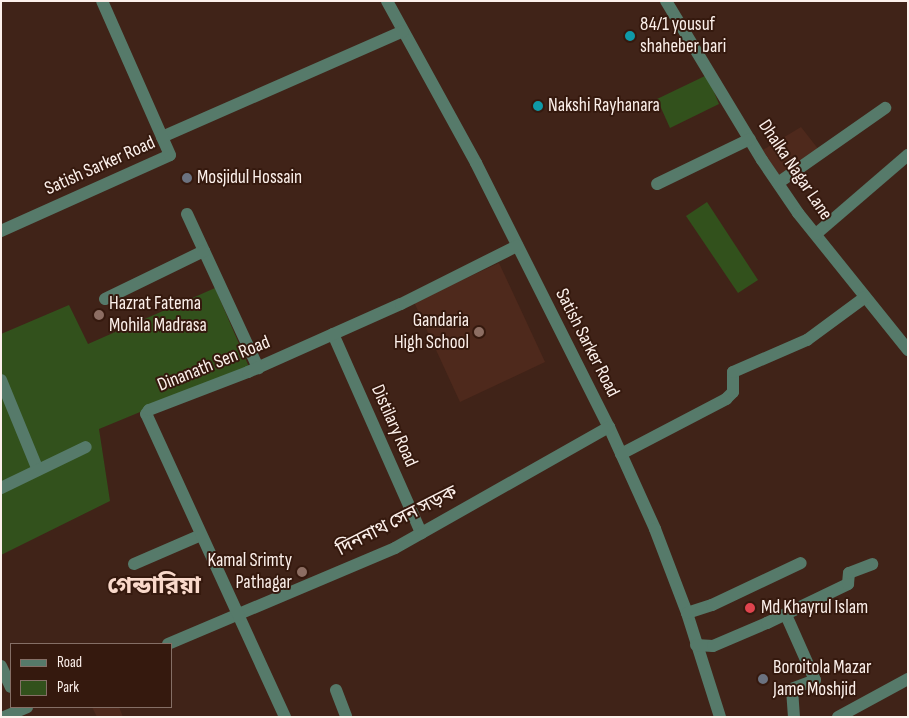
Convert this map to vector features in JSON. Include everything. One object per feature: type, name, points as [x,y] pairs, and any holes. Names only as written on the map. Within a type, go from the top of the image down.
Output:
[{"type":"street","name":"Satish Sarker Road","points":[[1,231],[170,155],[102,1]]},
{"type":"street","name":"Satish Sarker Road","points":[[387,1],[476,163],[621,454],[655,529],[687,614],[720,717]]},
{"type":"street","name":"Dhalka Nagar Lane","points":[[666,1],[778,183],[864,298],[908,350]]},
{"type":"street","points":[[162,137],[403,31]]},
{"type":"street","points":[[778,183],[885,108]]},
{"type":"street","points":[[656,184],[750,139]]},
{"type":"street","points":[[816,234],[908,155]]},
{"type":"street","points":[[187,214],[258,368]]},
{"type":"street","name":"Dinanath Sen Road","points":[[285,717],[237,616],[146,414],[150,410],[258,368],[333,334],[516,246]]},
{"type":"street","points":[[105,299],[204,251]]},
{"type":"street","points":[[621,454],[726,399],[733,392],[733,372],[807,340],[864,298]]},
{"type":"street","name":"Distilary Road","points":[[333,334],[421,534]]},
{"type":"street","points":[[1,380],[38,470]]},
{"type":"street","name":"দিননাথ সেন সড়ক","points":[[170,643],[237,616],[421,534],[608,427]]},
{"type":"street","points":[[1,488],[86,447]]},
{"type":"street","points":[[134,564],[201,535]]},
{"type":"street","points":[[687,614],[712,605],[801,562]]},
{"type":"street","points":[[696,645],[713,646],[786,615],[848,584],[849,573],[872,564]]},
{"type":"street","points":[[786,615],[815,680],[792,689],[794,717]]},
{"type":"street","points":[[1,666],[10,685]]},
{"type":"street","points":[[839,716],[908,679]]},
{"type":"street","points":[[336,690],[346,717]]},
{"type":"street","points":[[4,717],[23,708]]},
{"type":"shaded area","points":[[801,127],[819,150],[779,178],[761,151]]},
{"type":"shaded area","name":"Gandaria High School","points":[[499,263],[545,362],[460,402],[414,302]]},
{"type":"shaded area","points":[[92,708],[119,708],[123,717],[97,717]]},
{"type":"green space","points":[[707,75],[719,104],[670,128],[657,99]]},
{"type":"green space","points":[[707,202],[758,280],[738,293],[686,216]]},
{"type":"green space","points":[[215,288],[249,367],[99,429],[110,501],[1,555],[1,334],[69,305],[88,344]]},
{"type":"place","name":"84/1 yousuf shaheber bari","points":[[630,36]]},
{"type":"place","name":"Nakshi Rayhanara","points":[[538,106]]},
{"type":"place","name":"Mosjidul Hossain","points":[[187,178]]},
{"type":"place","name":"Hazrat Fatema Mohila Madrasa","points":[[99,315]]},
{"type":"place","name":"Gandaria High School","points":[[479,332]]},
{"type":"place","name":"Kamal Srimty Pathagar","points":[[302,572]]},
{"type":"place","name":"Md Khayrul Islam","points":[[750,608]]},
{"type":"place","name":"Boroitola Mazar Jame Moshjid","points":[[763,679]]},
{"type":"district","name":"গেন্ডারিয়া","points":[[154,586]]}]
